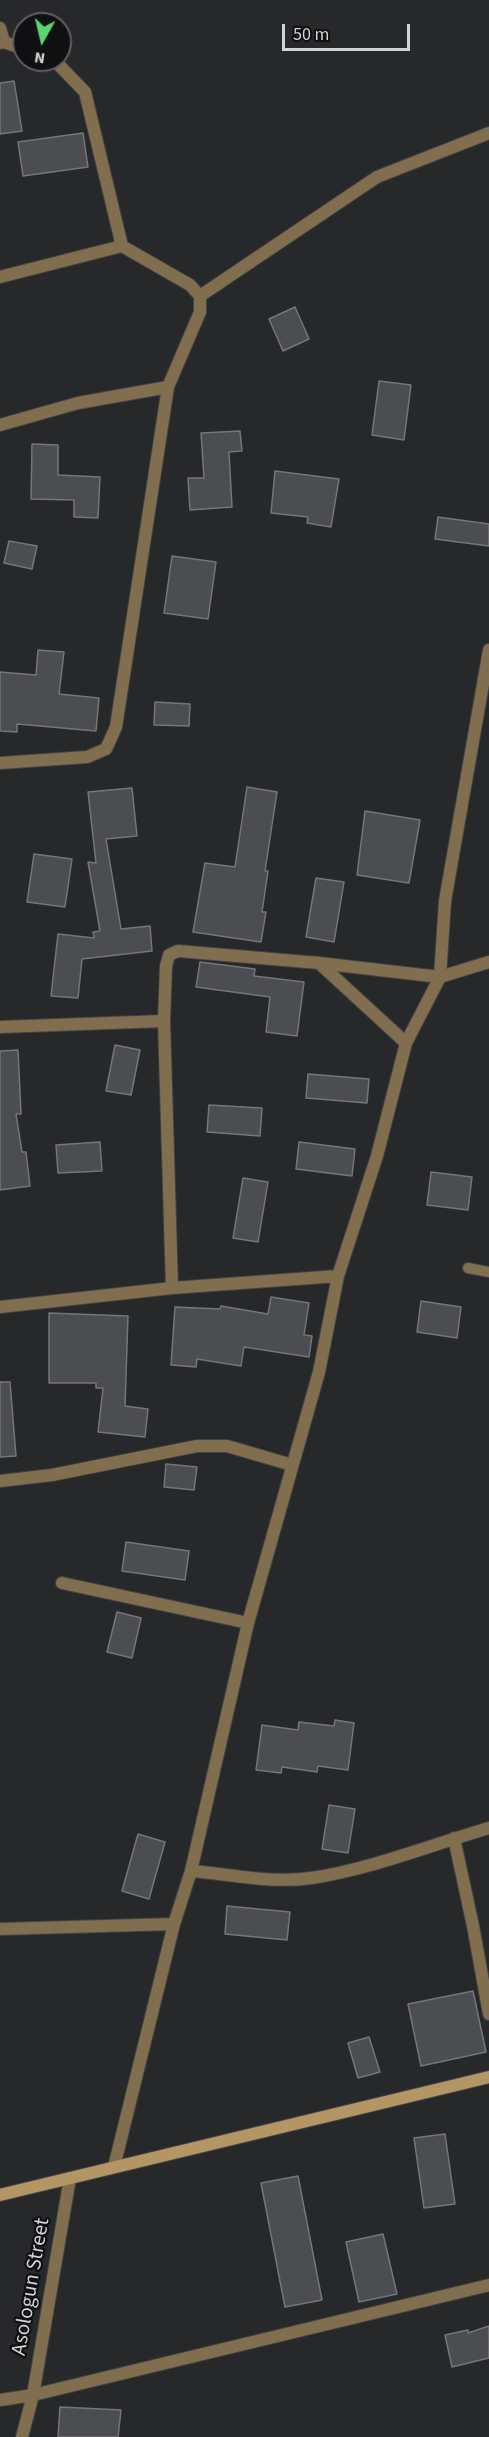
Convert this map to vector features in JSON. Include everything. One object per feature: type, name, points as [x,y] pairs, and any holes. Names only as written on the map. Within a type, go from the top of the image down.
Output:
[{"type":"street","points":[[0,28],[2,42]]},
{"type":"street","points":[[66,72],[85,92],[122,246]]},
{"type":"street","points":[[200,296],[377,177],[489,133]]},
{"type":"street","points":[[0,277],[122,246],[190,285],[200,296],[200,312],[168,387],[116,727],[106,749],[87,757],[0,763]]},
{"type":"street","points":[[0,425],[78,404],[168,387]]},
{"type":"street","points":[[114,2167],[174,1924],[191,1871],[248,1623],[319,1372],[338,1276],[377,1156],[406,1043],[440,977],[445,901],[489,650]]},
{"type":"street","points":[[172,1288],[164,1021],[166,966],[169,955],[178,951],[319,963],[440,977],[489,962]]},
{"type":"street","points":[[319,963],[406,1043]]},
{"type":"street","points":[[0,1028],[164,1021]]},
{"type":"street","points":[[0,1307],[172,1288],[338,1276]]},
{"type":"street","points":[[0,1481],[52,1475],[216,1444],[292,1465]]},
{"type":"street","points":[[62,1583],[248,1623]]},
{"type":"street","points":[[191,1871],[274,1878],[310,1878],[354,1869],[489,1828]]},
{"type":"street","points":[[454,1838],[489,2014]]},
{"type":"street","points":[[0,1929],[174,1924]]},
{"type":"street","points":[[0,2195],[489,2077]]},
{"type":"street","name":"Asologun Street","points":[[22,2437],[33,2395],[70,2178]]},
{"type":"street","points":[[0,2400],[33,2395],[489,2285]]},
{"type":"lane","points":[[468,1268],[489,1272]]},
{"type":"building","points":[[14,81],[22,131],[0,134],[0,83]]},
{"type":"building","points":[[83,133],[88,167],[23,176],[18,142]]},
{"type":"building","points":[[295,307],[309,339],[283,351],[269,319]]},
{"type":"building","points":[[379,381],[411,385],[404,440],[372,435]]},
{"type":"building","points":[[240,431],[242,451],[229,452],[232,507],[190,510],[188,478],[204,478],[201,433]]},
{"type":"building","points":[[32,444],[58,445],[58,475],[100,477],[98,518],[74,517],[74,500],[31,499]]},
{"type":"building","points":[[275,471],[339,479],[331,527],[307,523],[308,517],[271,513]]},
{"type":"building","points":[[438,517],[489,524],[489,546],[435,539]]},
{"type":"building","points":[[9,541],[37,546],[32,569],[4,563]]},
{"type":"building","points":[[172,556],[216,562],[208,619],[164,613]]},
{"type":"building","points":[[38,650],[64,652],[59,694],[99,698],[96,731],[17,724],[17,732],[0,731],[0,672],[36,675]]},
{"type":"building","points":[[155,702],[190,704],[189,726],[154,725]]},
{"type":"building","points":[[247,787],[277,792],[265,871],[268,871],[262,912],[266,912],[261,942],[193,932],[205,863],[235,867]]},
{"type":"building","points":[[132,788],[137,836],[106,839],[121,929],[150,926],[152,951],[82,959],[78,998],[51,996],[58,934],[94,938],[93,932],[100,931],[88,862],[96,863],[88,792]]},
{"type":"building","points":[[365,811],[420,820],[409,883],[357,875]]},
{"type":"building","points":[[34,854],[72,859],[65,907],[27,902]]},
{"type":"building","points":[[316,878],[344,882],[334,942],[306,937]]},
{"type":"building","points":[[200,962],[255,969],[254,976],[304,982],[297,1036],[266,1032],[270,997],[196,987]]},
{"type":"building","points":[[115,1045],[140,1050],[131,1095],[106,1091]]},
{"type":"building","points":[[18,1050],[21,1114],[16,1114],[22,1152],[26,1152],[30,1186],[0,1190],[0,1051]]},
{"type":"building","points":[[308,1074],[369,1079],[367,1103],[306,1098]]},
{"type":"building","points":[[209,1105],[262,1108],[260,1136],[207,1132]]},
{"type":"building","points":[[100,1142],[102,1171],[58,1173],[56,1145]]},
{"type":"building","points":[[299,1142],[355,1149],[352,1176],[296,1169]]},
{"type":"building","points":[[431,1172],[472,1177],[468,1210],[427,1205]]},
{"type":"building","points":[[243,1178],[268,1182],[258,1242],[233,1238]]},
{"type":"building","points":[[271,1297],[309,1303],[304,1335],[312,1336],[309,1357],[244,1347],[241,1366],[197,1359],[196,1367],[171,1365],[175,1307],[220,1309],[221,1306],[268,1314]]},
{"type":"building","points":[[421,1301],[461,1307],[457,1338],[417,1332]]},
{"type":"building","points":[[49,1313],[128,1316],[125,1406],[148,1409],[145,1437],[98,1432],[103,1388],[96,1388],[96,1383],[49,1383]]},
{"type":"building","points":[[0,1382],[10,1382],[16,1456],[0,1457]]},
{"type":"building","points":[[166,1464],[197,1467],[194,1490],[164,1487]]},
{"type":"building","points":[[126,1542],[189,1551],[185,1580],[122,1571]]},
{"type":"building","points":[[117,1612],[141,1618],[132,1658],[107,1652]]},
{"type":"building","points":[[335,1720],[354,1723],[348,1770],[318,1766],[317,1772],[282,1767],[281,1773],[256,1770],[262,1725],[298,1730],[299,1722],[334,1726]]},
{"type":"building","points":[[329,1805],[355,1809],[348,1853],[322,1849]]},
{"type":"building","points":[[138,1834],[165,1842],[149,1899],[122,1891]]},
{"type":"building","points":[[227,1906],[290,1912],[287,1940],[225,1934]]},
{"type":"building","points":[[473,1991],[486,2052],[421,2066],[408,2004]]},
{"type":"building","points":[[369,2037],[380,2072],[358,2078],[348,2043]]},
{"type":"building","points":[[445,2134],[455,2204],[424,2208],[414,2138]]},
{"type":"building","points":[[298,2176],[322,2300],[285,2307],[261,2183]]},
{"type":"building","points":[[383,2234],[397,2294],[359,2302],[346,2242]]},
{"type":"building","points":[[489,2326],[489,2358],[452,2367],[445,2335],[468,2330],[468,2333]]},
{"type":"building","points":[[60,2407],[121,2410],[118,2437],[58,2437]]}]
